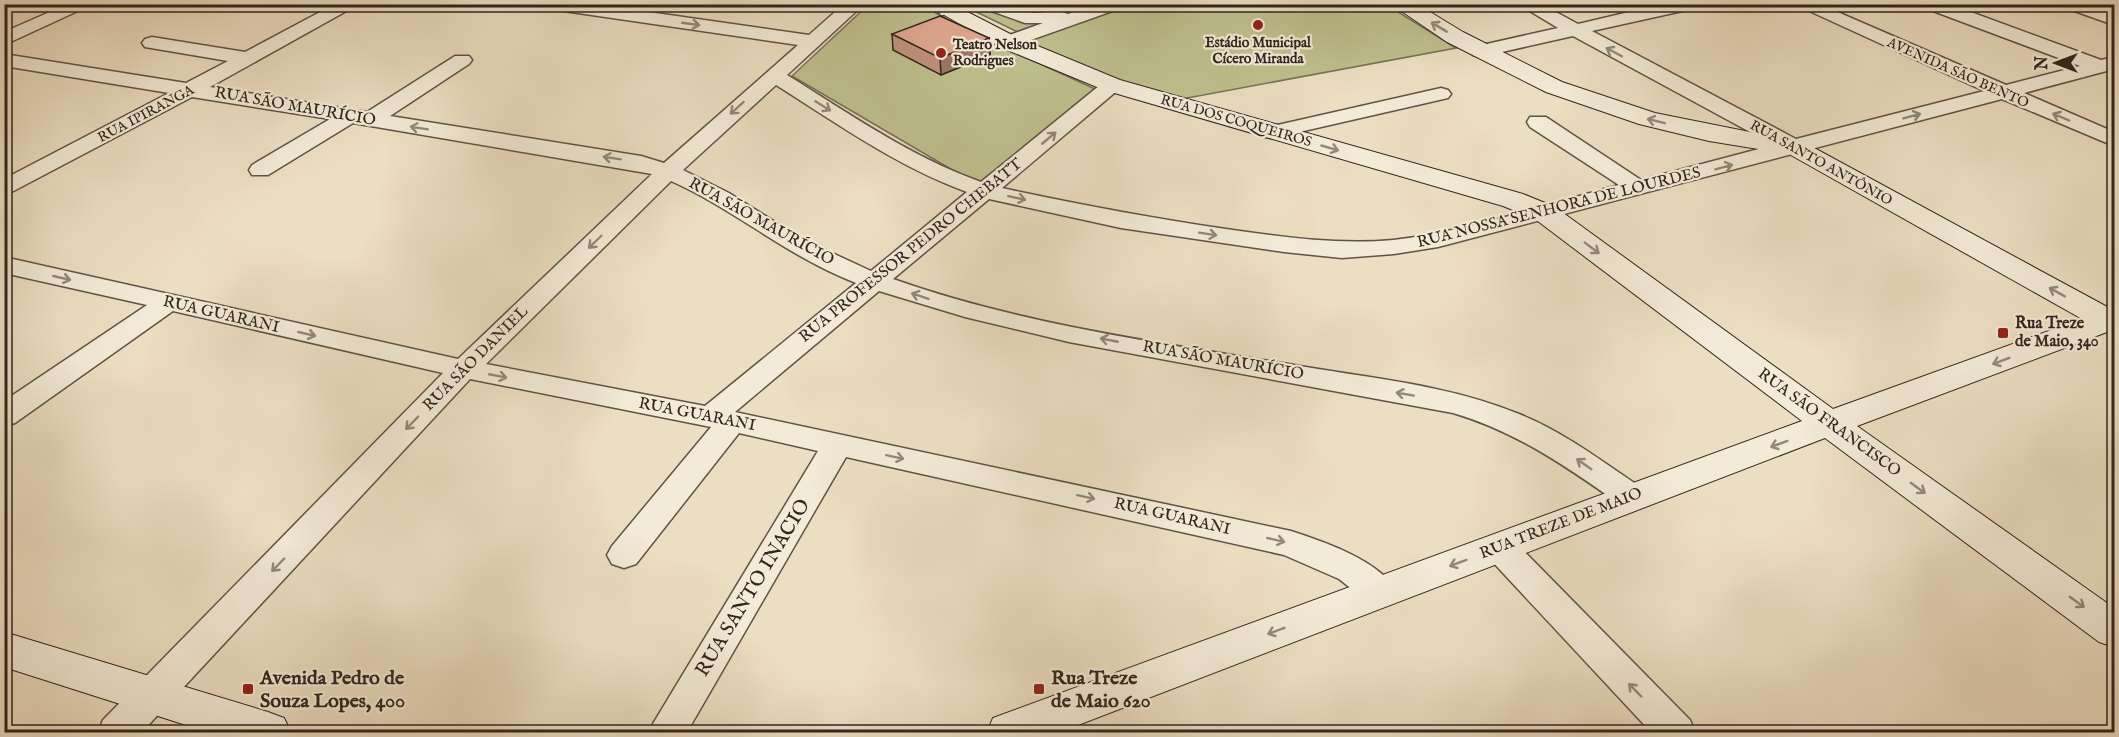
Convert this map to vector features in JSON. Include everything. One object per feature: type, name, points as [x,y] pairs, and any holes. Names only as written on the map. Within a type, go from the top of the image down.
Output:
[{"type":"street","points":[[4,39],[84,4]]},
{"type":"street","name":"RUA IPIRANGA","points":[[4,189],[350,4]]},
{"type":"street","points":[[550,4],[812,41]]},
{"type":"street","name":"RUA SÃO DANIEL","points":[[117,732],[464,369],[669,170],[855,4]]},
{"type":"street","points":[[989,4],[1032,19],[1091,12]]},
{"type":"street","points":[[1008,42],[1114,4]]},
{"type":"street","points":[[1401,4],[1480,51],[1554,87],[1638,116],[1709,133],[1796,148]]},
{"type":"street","name":"RUA SANTO ANTÔNIO","points":[[1527,4],[2112,320]]},
{"type":"street","points":[[1480,51],[1690,4]]},
{"type":"street","name":"AVENIDA SÃO BENTO","points":[[1803,4],[2115,140]]},
{"type":"street","points":[[1931,4],[2108,65]]},
{"type":"street","points":[[2076,6],[2115,9]]},
{"type":"street","points":[[2076,6],[2115,20]]},
{"type":"street","name":"RUA DOS COQUEIROS","points":[[949,7],[1008,42],[1112,85],[1513,200],[1545,213]]},
{"type":"street","points":[[152,43],[249,59]]},
{"type":"street","name":"RUA SÃO MAURÍCIO","points":[[4,60],[193,89],[359,119],[640,163],[669,170],[797,246],[873,280],[928,299],[1015,321],[1175,353],[1440,400],[1505,419],[1551,441],[1632,497]]},
{"type":"street","points":[[260,170],[359,119],[462,60]]},
{"type":"street","name":"RUA NOSSA SENHORA DE LOURDES","points":[[774,75],[903,156],[943,176],[985,191],[1121,221],[1284,246],[1342,250],[1394,247],[1438,240],[2108,65]]},
{"type":"street","name":"RUA PROFESSOR PEDRO CHEBATT","points":[[624,555],[721,419],[873,280],[985,191],[1112,85]]},
{"type":"street","points":[[1273,132],[1441,94]]},
{"type":"street","points":[[1538,122],[1640,189]]},
{"type":"street","name":"RUA SÃO FRANCISCO","points":[[1545,213],[1831,425],[2115,630]]},
{"type":"street","name":"RUA GUARANI","points":[[4,265],[464,369],[721,419],[1291,544],[1350,570],[1379,591]]},
{"type":"street","points":[[4,416],[168,303]]},
{"type":"street","name":"RUA TREZE DE MAIO","points":[[1009,732],[1379,591],[2112,320]]},
{"type":"street","name":"RUA SANTO INACIO","points":[[667,732],[838,444]]},
{"type":"street","points":[[1500,548],[1676,732]]},
{"type":"street","points":[[4,649],[268,732]]},
{"type":"green space","points":[[920,4],[964,29],[1095,89],[978,185],[792,76],[868,5]]},
{"type":"green space","points":[[962,5],[1387,5],[1456,48],[1182,99],[1103,75],[1052,55],[1027,41],[1026,36]]},
{"type":"water","points":[[1000,5],[1091,5],[1038,16]]},
{"type":"building","points":[[940,16],[989,38],[940,58],[892,34]]},
{"type":"place","name":"Estádio Municipal Cícero Miranda","points":[[1258,25]]},
{"type":"place","name":"Teatro Nelson Rodrigues","points":[[941,53]]},
{"type":"place","name":"Rua Treze de Maio, 340","points":[[2003,333]]},
{"type":"place","name":"Avenida Pedro de Souza Lopes, 400","points":[[248,689]]},
{"type":"place","name":"Rua Treze de Maio 620","points":[[1039,689]]}]
